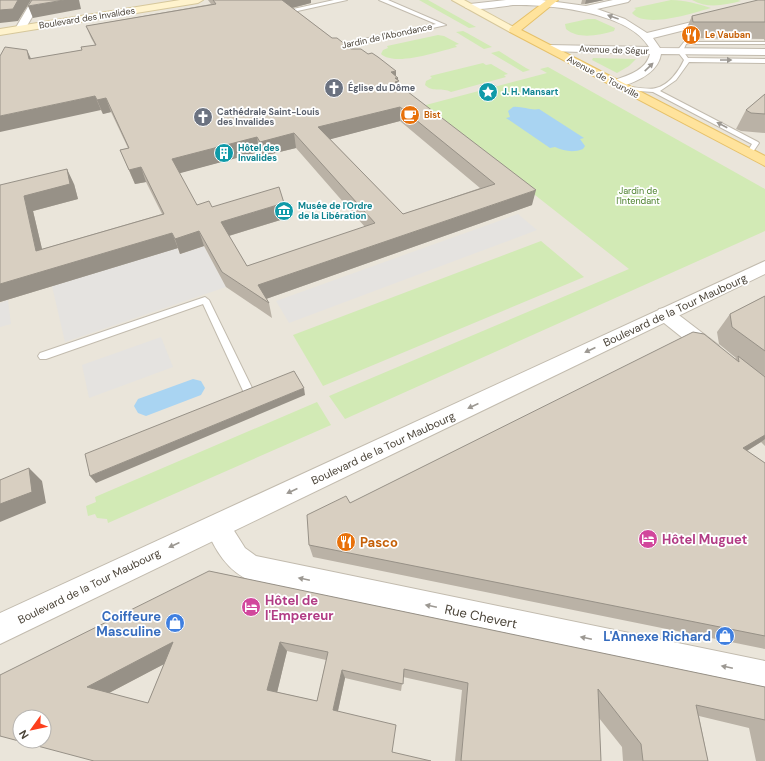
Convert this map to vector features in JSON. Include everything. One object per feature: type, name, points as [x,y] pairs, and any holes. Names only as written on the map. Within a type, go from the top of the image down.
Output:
[{"type":"main road","name":"Boulevard des Invalides","points":[[0,32],[155,11],[198,0]]},
{"type":"main road","name":"Avenue de Tourville","points":[[457,0],[475,4],[514,30],[765,162]]},
{"type":"main road","points":[[514,30],[551,2]]},
{"type":"street","points":[[20,29],[37,0]]},
{"type":"street","points":[[305,24],[287,10],[344,0]]},
{"type":"street","name":"Jardin de l'Abondance","points":[[322,38],[334,48],[443,25],[382,0]]},
{"type":"street","points":[[585,9],[625,0]]},
{"type":"street","points":[[475,4],[551,2],[585,9],[622,20],[647,36],[653,43],[656,51],[656,59],[648,69],[621,86]]},
{"type":"street","points":[[647,36],[765,7]]},
{"type":"street","name":"Avenue de Ségur","points":[[548,48],[656,51],[684,56],[765,52]]},
{"type":"street","points":[[749,154],[765,155]]},
{"type":"street","name":"Boulevard de la Tour Maubourg","points":[[0,629],[765,267]]},
{"type":"street","points":[[665,314],[724,361]]},
{"type":"street","name":"Rue Chevert","points":[[217,526],[236,557],[251,568],[765,675]]},
{"type":"lane","name":"Avenue de Ségur","points":[[765,43],[684,43],[684,56],[765,61]]},
{"type":"lane","points":[[621,86],[648,88],[655,91],[665,87],[676,78],[684,56]]},
{"type":"lane","name":"Avenue de Tourville","points":[[655,91],[756,143],[749,154]]},
{"type":"lane","points":[[43,356],[205,300],[248,392]]},
{"type":"shaded area","points":[[0,0],[765,0],[765,761],[0,761]]},
{"type":"shaded area","points":[[518,214],[537,230],[289,323],[276,301]]},
{"type":"shaded area","points":[[204,246],[226,287],[65,342],[52,286],[177,248],[180,254]]},
{"type":"shaded area","points":[[8,300],[11,324],[0,327],[0,303]]},
{"type":"shaded area","points":[[161,337],[173,367],[89,398],[82,365]]},
{"type":"green space","points":[[419,0],[428,0],[476,27],[469,28]]},
{"type":"green space","points":[[671,0],[686,1],[711,8],[682,16],[658,20],[639,18],[632,13],[636,9],[634,8]]},
{"type":"green space","points":[[692,0],[741,1],[722,5],[704,5]]},
{"type":"green space","points":[[595,19],[615,28],[614,31],[583,36],[577,35],[566,29],[565,24]]},
{"type":"green space","points":[[463,31],[492,47],[484,49],[456,32]]},
{"type":"green space","points":[[438,35],[444,36],[459,44],[455,45],[457,47],[407,59],[388,58],[381,54],[383,50],[388,48],[387,46]]},
{"type":"green space","points":[[499,51],[530,70],[523,72],[491,53]]},
{"type":"green space","points":[[593,58],[636,59],[629,66],[617,73],[592,60]]},
{"type":"green space","points":[[483,63],[486,65],[491,64],[508,74],[504,75],[506,77],[451,92],[431,89],[425,85],[426,81],[432,78],[430,76]]},
{"type":"green space","name":"Jardin de l'Intendant","points":[[548,67],[765,189],[765,231],[345,419],[329,396],[629,269],[422,106],[547,73],[540,69]]},
{"type":"green space","points":[[541,241],[584,277],[323,386],[293,335]]},
{"type":"green space","points":[[317,402],[331,425],[108,523],[107,519],[97,518],[95,514],[88,516],[86,506],[96,502],[95,497]]},
{"type":"water","points":[[513,107],[539,109],[584,138],[580,139],[585,146],[583,149],[572,151],[555,147],[550,148],[506,118],[510,117],[508,111]]},
{"type":"building","points":[[0,0],[18,0],[13,9],[0,10]]},
{"type":"building","points":[[32,0],[64,0],[28,6]]},
{"type":"building","points":[[213,0],[282,0],[332,38],[337,38],[351,49],[361,49],[368,54],[372,53],[378,57],[396,71],[391,72],[398,78],[395,78],[399,81],[395,82],[536,190],[258,285],[269,303],[222,272],[199,231],[175,239],[172,233],[0,284],[0,185],[67,169],[70,184],[24,196],[36,251],[164,214],[141,167],[129,170],[120,150],[129,148],[106,98],[97,100],[95,96],[0,116],[0,56],[5,47],[27,50],[29,59],[82,50],[81,47],[96,45],[86,26],[216,4]],"holes":[[[400,107],[495,184],[403,214],[318,127]],[[294,133],[375,223],[247,266],[221,222],[284,203],[279,187],[212,207],[209,201],[197,205],[172,159],[257,137],[260,142]]]},
{"type":"building","points":[[758,0],[765,0],[765,22],[693,22],[692,16]]},
{"type":"building","points":[[765,94],[765,114],[751,113],[746,110]]},
{"type":"building","points":[[765,296],[765,351],[732,327],[730,314]]},
{"type":"building","points":[[693,332],[704,334],[739,362],[738,356],[765,377],[765,435],[743,448],[765,463],[765,636],[309,545],[307,515],[346,496],[350,503]]},
{"type":"building","points":[[294,371],[304,388],[90,476],[85,454]]},
{"type":"building","points":[[29,468],[32,492],[0,504],[0,480]]},
{"type":"building","points":[[209,571],[765,687],[765,720],[696,705],[708,761],[643,761],[641,744],[598,689],[601,761],[461,761],[468,683],[404,669],[403,684],[342,670],[333,710],[396,725],[392,752],[431,761],[94,761],[49,749],[52,749],[52,709],[12,709],[12,739],[0,736],[0,675]],"holes":[[[173,642],[148,703],[87,687]],[[280,642],[328,652],[317,701],[267,690]]]},
{"type":"waterway","points":[[146,406],[193,388]]},
{"type":"place","name":"Le Vauban","points":[[691,35]]},
{"type":"place","name":"Église du Dôme","points":[[334,88]]},
{"type":"place","name":"J. H. Mansart","points":[[488,92]]},
{"type":"place","name":"Bist","points":[[410,115]]},
{"type":"place","name":"Cathédrale Saint-Louis des Invalides","points":[[203,117]]},
{"type":"place","name":"Hôtel des Invalides","points":[[224,153]]},
{"type":"place","name":"Musée de l'Ordre de la Libération","points":[[284,211]]},
{"type":"place","name":"Hôtel Muguet","points":[[648,539]]},
{"type":"place","name":"Pasco","points":[[346,542]]},
{"type":"place","name":"Hôtel de l'Empereur","points":[[251,607]]},
{"type":"place","name":"Coiffeure Masculine","points":[[175,623]]},
{"type":"place","name":"L'Annexe Richard","points":[[725,636]]}]
